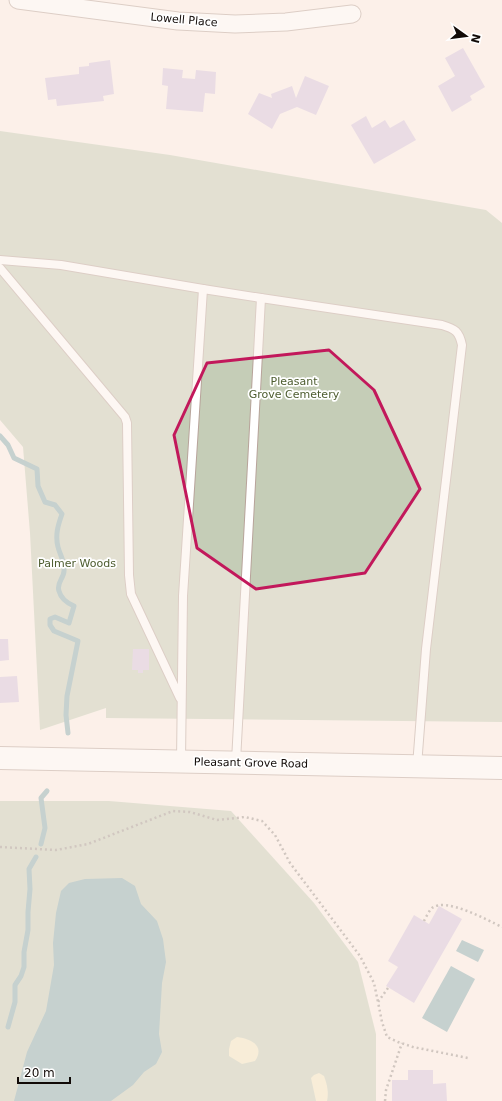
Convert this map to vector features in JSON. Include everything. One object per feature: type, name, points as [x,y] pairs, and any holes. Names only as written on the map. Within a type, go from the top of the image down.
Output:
[{"type":"street","name":"Lowell Place","points":[[18,0],[178,20],[235,24],[286,22],[352,14]]},
{"type":"street","name":"Pleasant Grove Road","points":[[0,758],[502,768]]},
{"type":"lane","points":[[0,260],[61,265],[261,298],[442,325],[453,329],[460,335],[462,345],[426,650],[416,767]]},
{"type":"lane","points":[[0,268],[125,417],[127,423],[129,575],[131,594],[182,700]]},
{"type":"lane","points":[[181,761],[183,596],[204,289]]},
{"type":"lane","points":[[236,762],[261,298]]},
{"type":"path","points":[[0,847],[56,850],[88,844],[173,811],[190,812],[216,820],[245,817],[262,821],[275,835],[290,862],[360,956],[374,983],[382,1022],[387,1037],[402,1043],[468,1058]]},
{"type":"path","points":[[424,921],[432,908],[438,905],[446,905],[502,926]]},
{"type":"path","points":[[378,1002],[388,988]]},
{"type":"path","points":[[385,1101],[386,1090],[402,1043]]},
{"type":"highlighted area","points":[[329,350],[374,390],[420,489],[365,573],[256,589],[197,548],[174,435],[207,363]]},
{"type":"green space","name":"Pleasant Grove Cemetery","points":[[0,131],[170,155],[486,210],[502,223],[502,722],[106,718],[106,708],[40,730],[30,533],[23,447],[0,420]]},
{"type":"green space","points":[[0,801],[109,801],[231,811],[314,903],[358,962],[376,1034],[376,1101],[0,1101]]},
{"type":"sand","points":[[237,1037],[248,1039],[258,1047],[258,1056],[255,1061],[242,1064],[229,1056],[231,1041]]},
{"type":"sand","points":[[319,1073],[324,1076],[326,1082],[328,1091],[327,1101],[316,1101],[311,1078]]},
{"type":"water","points":[[122,878],[135,886],[141,904],[157,921],[163,939],[166,962],[162,983],[159,1034],[162,1052],[156,1064],[144,1072],[133,1085],[111,1101],[14,1101],[27,1052],[46,1011],[54,965],[53,943],[56,913],[61,891],[69,883],[85,879]]},
{"type":"water","points":[[462,940],[484,950],[478,962],[456,951]]},
{"type":"water","points":[[451,966],[475,979],[447,1032],[422,1018]]},
{"type":"building","points":[[463,48],[485,87],[470,96],[472,100],[452,112],[438,86],[455,76],[445,58]]},
{"type":"building","points":[[110,60],[114,94],[103,96],[104,101],[57,106],[56,99],[48,100],[45,78],[79,74],[79,67],[89,66],[89,63]]},
{"type":"building","points":[[163,68],[183,70],[182,78],[195,79],[196,70],[216,72],[215,94],[205,93],[203,112],[166,109],[168,86],[162,85]]},
{"type":"building","points":[[305,76],[329,86],[316,115],[297,107],[280,114],[272,129],[248,114],[259,93],[272,98],[271,94],[292,86],[296,98]]},
{"type":"building","points":[[366,116],[372,128],[385,120],[390,128],[404,120],[416,140],[374,164],[351,125]]},
{"type":"building","points":[[0,639],[8,639],[9,660],[0,661]]},
{"type":"building","points":[[133,649],[149,649],[149,670],[143,670],[143,673],[138,673],[138,670],[132,670]]},
{"type":"building","points":[[17,676],[19,702],[0,703],[0,677]]},
{"type":"building","points":[[439,906],[462,919],[414,1003],[386,986],[398,967],[388,961],[414,915],[429,924]]},
{"type":"building","points":[[408,1070],[433,1070],[433,1084],[446,1083],[447,1101],[392,1101],[392,1080],[408,1080]]},
{"type":"waterway","points":[[0,436],[8,445],[14,458],[37,469],[38,486],[45,502],[55,505],[62,514],[58,526],[57,538],[58,547],[64,565],[64,571],[58,588],[63,598],[74,606],[69,623],[55,617],[50,619],[50,625],[54,631],[78,641],[67,696],[66,715],[68,733]]},
{"type":"waterway","points":[[41,844],[45,828],[41,798],[47,791]]},
{"type":"waterway","points":[[8,1027],[15,1002],[15,985],[21,976],[24,967],[24,952],[28,930],[30,889],[29,869],[36,857]]},
{"type":"park label","name":"Palmer Woods","points":[[77,563]]}]
